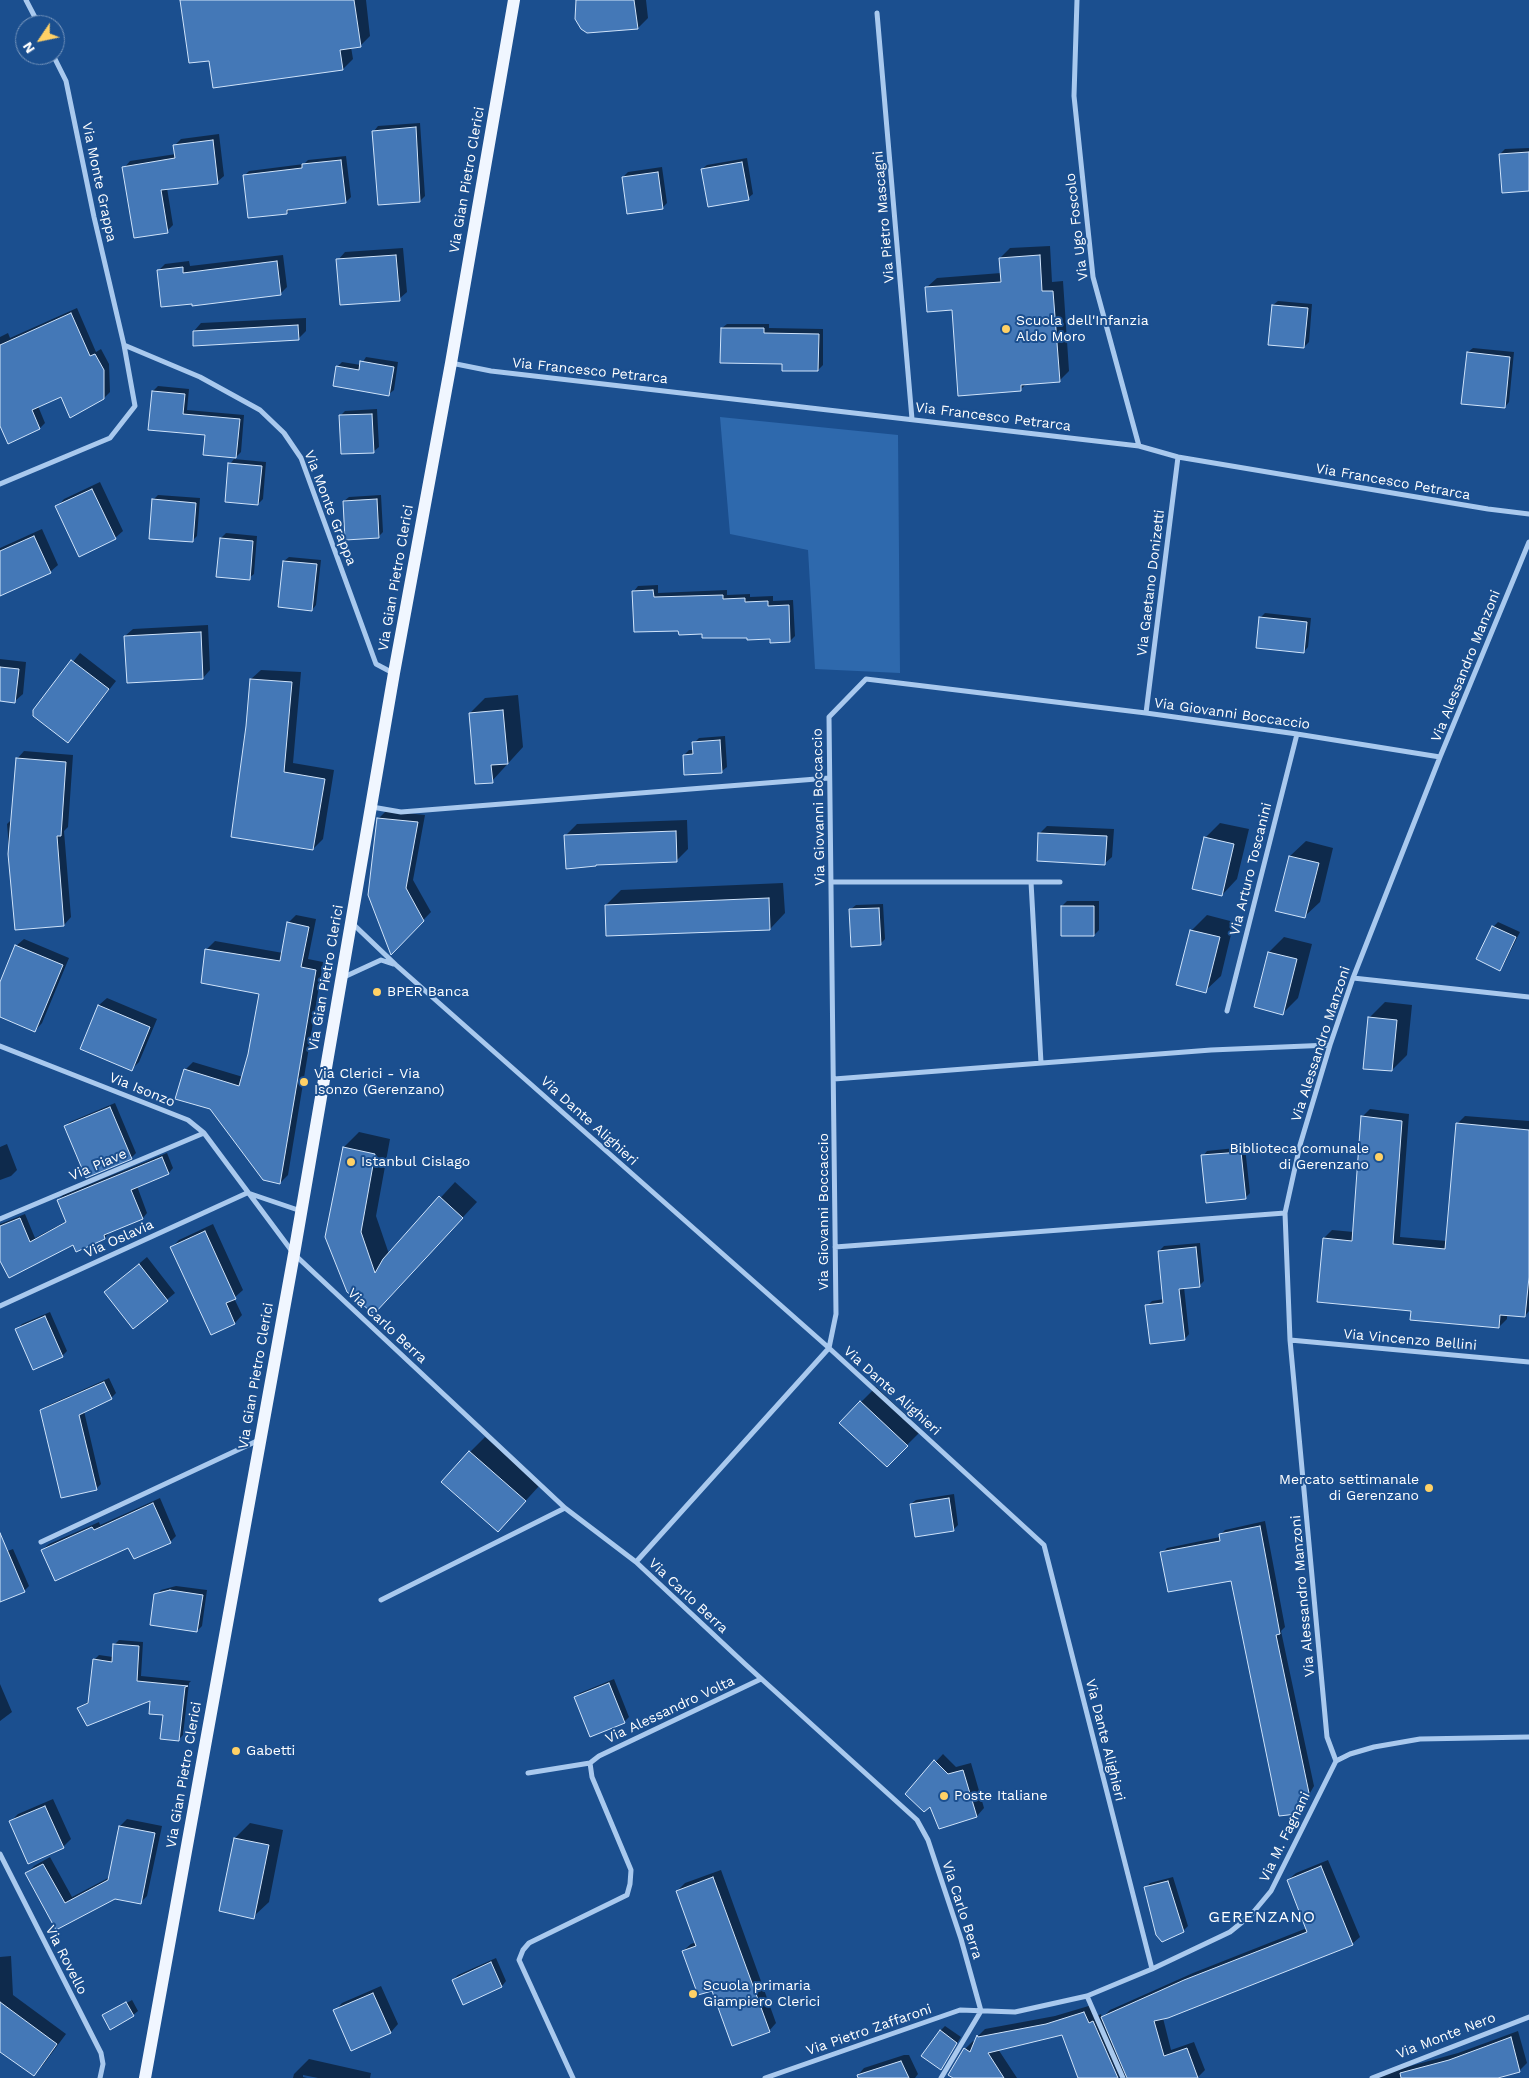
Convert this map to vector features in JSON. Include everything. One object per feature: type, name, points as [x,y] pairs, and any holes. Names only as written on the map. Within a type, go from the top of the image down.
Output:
[{"type":"main road","name":"Via Gian Pietro Clerici","points":[[145,2078],[294,1254],[394,673],[451,363],[514,0]]},
{"type":"street","points":[[26,0],[34,15]]},
{"type":"street","name":"Via Ugo Foscolo","points":[[1077,0],[1074,96],[1093,277],[1139,446]]},
{"type":"street","name":"Via Pietro Mascagni","points":[[878,13],[912,419]]},
{"type":"street","name":"Via Monte Grappa","points":[[0,484],[110,438],[134,406],[124,345],[94,217],[66,81],[58,65]]},
{"type":"street","name":"Via Monte Grappa","points":[[124,345],[200,377],[260,410],[284,433],[301,458],[376,664],[394,673]]},
{"type":"street","name":"Via Francesco Petrarca","points":[[451,363],[490,371],[1139,446],[1178,457],[1488,509],[1529,514]]},
{"type":"street","name":"Via Gaetano Donizetti","points":[[1146,713],[1178,457]]},
{"type":"street","name":"Via Alessandro Manzoni","points":[[1336,1761],[1328,1737],[1290,1340],[1285,1213],[1300,1145],[1330,1045],[1353,978],[1440,757],[1529,542]]},
{"type":"street","name":"Via Giovanni Boccaccio","points":[[828,1348],[836,1314],[829,717],[866,679],[1146,713],[1440,757]]},
{"type":"street","name":"Via Arturo Toscanini","points":[[1227,1011],[1296,734]]},
{"type":"street","points":[[371,807],[401,812],[829,778]]},
{"type":"street","points":[[831,882],[1060,882]]},
{"type":"street","points":[[1031,882],[1041,1063]]},
{"type":"street","name":"Via Dante Alighieri","points":[[351,923],[828,1348],[1044,1545],[1152,1968]]},
{"type":"street","points":[[341,979],[381,960],[396,965]]},
{"type":"street","points":[[1353,978],[1529,997]]},
{"type":"street","points":[[834,1079],[1221,1049],[1330,1045]]},
{"type":"street","name":"Via Isonzo","points":[[0,1046],[188,1120],[204,1133],[294,1254]]},
{"type":"street","name":"Via Piave","points":[[0,1219],[204,1133]]},
{"type":"street","points":[[248,1193],[301,1211]]},
{"type":"street","name":"Via Oslavia","points":[[0,1306],[248,1193]]},
{"type":"street","points":[[835,1247],[1285,1213]]},
{"type":"street","name":"Via Carlo Berra","points":[[294,1254],[565,1508],[636,1562],[761,1679],[917,1820],[928,1840],[981,2010]]},
{"type":"street","name":"Via Vincenzo Bellini","points":[[1290,1340],[1529,1362]]},
{"type":"street","points":[[636,1562],[828,1348]]},
{"type":"street","points":[[41,1542],[260,1440]]},
{"type":"street","points":[[381,1600],[565,1508]]},
{"type":"street","name":"Via Alessandro Volta","points":[[528,1773],[590,1763],[599,1756],[761,1679]]},
{"type":"street","points":[[1336,1761],[1350,1754],[1374,1747],[1420,1739],[1529,1737]]},
{"type":"street","name":"Via M. Fagnani","points":[[981,2010],[1015,2012],[1087,1996],[1230,1932],[1251,1915],[1271,1891],[1336,1761]]},
{"type":"street","points":[[573,2078],[519,1960],[523,1950],[529,1943],[627,1894],[631,1870],[592,1778],[590,1763]]},
{"type":"street","name":"Via Rovello","points":[[0,1854],[101,2052],[103,2064],[100,2078]]},
{"type":"street","points":[[1087,1996],[1123,2078]]},
{"type":"street","name":"Via Pietro Zaffaroni","points":[[765,2078],[960,2010],[981,2010]]},
{"type":"street","points":[[941,2078],[981,2010]]},
{"type":"street","name":"Via Monte Nero","points":[[1372,2078],[1529,2017]]},
{"type":"shaded area","points":[[720,417],[898,435],[900,673],[815,669],[808,550],[730,534]]},
{"type":"building","points":[[180,0],[354,0],[361,47],[340,50],[343,70],[213,88],[209,61],[189,63]]},
{"type":"building","points":[[576,0],[634,0],[638,29],[587,33],[581,29],[575,19]]},
{"type":"building","points":[[416,127],[420,202],[378,205],[372,131]]},
{"type":"building","points":[[213,140],[218,184],[161,190],[168,233],[134,238],[122,167],[175,158],[173,145]]},
{"type":"building","points":[[1529,152],[1529,191],[1502,193],[1499,154]]},
{"type":"building","points":[[341,160],[346,203],[287,210],[287,214],[248,218],[243,175],[302,168],[302,164]]},
{"type":"building","points":[[742,162],[749,200],[708,207],[701,169]]},
{"type":"building","points":[[658,172],[663,209],[627,214],[622,177]]},
{"type":"building","points":[[396,255],[400,301],[340,305],[336,259]]},
{"type":"building","points":[[1040,255],[1042,291],[1053,291],[1060,382],[1021,385],[1021,391],[958,396],[952,310],[927,312],[925,287],[1001,282],[999,258]]},
{"type":"building","points":[[277,261],[281,295],[192,306],[192,304],[161,307],[157,270],[183,267],[183,273]]},
{"type":"building","points":[[1272,305],[1308,308],[1304,348],[1268,345]]},
{"type":"building","points":[[71,313],[90,356],[95,354],[104,370],[104,399],[70,418],[61,397],[32,410],[40,429],[8,444],[0,426],[0,345]]},
{"type":"building","points":[[298,325],[299,340],[193,346],[193,331]]},
{"type":"building","points":[[721,328],[764,328],[764,333],[819,334],[818,371],[782,371],[782,364],[720,363]]},
{"type":"building","points":[[1467,352],[1510,357],[1505,408],[1461,404]]},
{"type":"building","points":[[360,361],[394,367],[389,396],[333,386],[336,366],[359,370]]},
{"type":"building","points":[[152,391],[185,394],[183,414],[240,419],[236,458],[203,455],[205,435],[148,430]]},
{"type":"building","points":[[372,414],[374,453],[341,454],[339,415]]},
{"type":"building","points":[[228,463],[262,466],[258,505],[225,502]]},
{"type":"building","points":[[92,489],[116,539],[79,557],[55,506]]},
{"type":"building","points":[[152,499],[196,503],[193,542],[149,539]]},
{"type":"building","points":[[377,499],[379,538],[345,540],[343,501]]},
{"type":"building","points":[[34,536],[51,573],[0,596],[0,551]]},
{"type":"building","points":[[220,538],[253,541],[250,580],[216,577]]},
{"type":"building","points":[[283,561],[317,564],[312,611],[278,607]]},
{"type":"building","points":[[653,590],[654,597],[723,595],[723,599],[745,598],[745,602],[768,601],[768,606],[789,605],[790,642],[770,643],[770,639],[702,638],[702,634],[679,635],[678,631],[634,632],[632,591]]},
{"type":"building","points":[[1259,617],[1307,622],[1304,653],[1256,648]]},
{"type":"building","points":[[201,632],[203,679],[127,683],[124,636]]},
{"type":"building","points":[[71,660],[109,689],[68,743],[33,716],[33,710]]},
{"type":"building","points":[[0,667],[19,669],[15,703],[0,701]]},
{"type":"building","points":[[250,679],[292,682],[284,772],[325,779],[313,850],[231,837],[246,726]]},
{"type":"building","points":[[503,710],[508,764],[491,765],[493,783],[475,784],[469,713]]},
{"type":"building","points":[[720,740],[722,773],[684,775],[683,755],[693,754],[692,742]]},
{"type":"building","points":[[16,758],[66,762],[61,836],[57,836],[64,926],[15,930],[8,854]]},
{"type":"building","points":[[377,818],[418,822],[406,888],[424,921],[391,955],[368,895]]},
{"type":"building","points":[[676,831],[677,862],[596,865],[566,869],[564,835]]},
{"type":"building","points":[[1038,833],[1107,836],[1105,865],[1037,861]]},
{"type":"building","points":[[1204,837],[1234,844],[1222,896],[1192,889]]},
{"type":"building","points":[[1289,856],[1319,863],[1305,918],[1275,911]]},
{"type":"building","points":[[769,898],[770,930],[606,936],[605,905]]},
{"type":"building","points":[[1061,906],[1094,906],[1094,936],[1061,936]]},
{"type":"building","points":[[879,908],[881,945],[851,947],[849,909]]},
{"type":"building","points":[[287,922],[309,927],[301,967],[316,970],[280,1184],[263,1180],[210,1109],[175,1099],[184,1069],[239,1086],[248,1054],[259,994],[201,983],[205,949],[280,961]]},
{"type":"building","points":[[1492,926],[1516,937],[1500,971],[1476,959]]},
{"type":"building","points":[[1190,930],[1220,937],[1206,993],[1176,985]]},
{"type":"building","points":[[15,945],[63,965],[35,1032],[0,1017],[0,982]]},
{"type":"building","points":[[1268,952],[1297,959],[1283,1015],[1254,1007]]},
{"type":"building","points":[[98,1005],[150,1027],[132,1071],[80,1049]]},
{"type":"building","points":[[1368,1017],[1397,1020],[1392,1071],[1363,1069]]},
{"type":"building","points":[[110,1107],[132,1159],[86,1178],[64,1126]]},
{"type":"building","points":[[1361,1116],[1402,1121],[1393,1244],[1445,1249],[1456,1123],[1529,1130],[1529,1277],[1525,1317],[1500,1315],[1499,1328],[1410,1320],[1411,1311],[1317,1302],[1323,1238],[1352,1241]]},
{"type":"building","points":[[343,1147],[375,1154],[361,1232],[375,1273],[383,1259],[439,1196],[463,1218],[374,1314],[347,1292],[325,1237]]},
{"type":"building","points":[[1241,1152],[1246,1199],[1206,1203],[1201,1155]]},
{"type":"building","points":[[162,1157],[169,1174],[131,1190],[143,1219],[104,1235],[105,1239],[76,1252],[73,1245],[9,1278],[0,1261],[0,1226],[20,1218],[30,1242],[66,1222],[57,1200]]},
{"type":"building","points":[[205,1231],[236,1299],[226,1303],[235,1324],[211,1335],[170,1247]]},
{"type":"building","points":[[1196,1247],[1200,1287],[1179,1289],[1185,1340],[1150,1344],[1145,1305],[1163,1303],[1158,1251]]},
{"type":"building","points":[[139,1264],[168,1301],[133,1329],[104,1292]]},
{"type":"building","points":[[45,1316],[63,1357],[33,1370],[15,1329]]},
{"type":"building","points":[[104,1382],[112,1399],[79,1415],[97,1490],[61,1498],[40,1410]]},
{"type":"building","points":[[860,1401],[908,1446],[887,1467],[839,1423]]},
{"type":"building","points":[[469,1451],[526,1501],[498,1532],[441,1482]]},
{"type":"building","points":[[949,1498],[954,1531],[915,1537],[910,1504]]},
{"type":"building","points":[[153,1503],[171,1543],[134,1559],[128,1548],[55,1581],[41,1550],[92,1527],[94,1530]]},
{"type":"building","points":[[1260,1526],[1280,1634],[1276,1635],[1309,1793],[1297,1814],[1279,1816],[1231,1581],[1168,1592],[1160,1552],[1220,1541],[1219,1534]]},
{"type":"building","points":[[0,1533],[25,1592],[0,1602]]},
{"type":"building","points":[[170,1590],[203,1595],[197,1632],[150,1625],[154,1594]]},
{"type":"building","points":[[113,1644],[139,1646],[137,1681],[188,1686],[185,1687],[179,1741],[160,1739],[163,1715],[149,1714],[150,1701],[87,1726],[77,1708],[88,1703],[93,1659],[112,1662]]},
{"type":"building","points":[[609,1683],[625,1723],[590,1737],[574,1697]]},
{"type":"building","points":[[934,1760],[948,1774],[963,1770],[977,1817],[939,1829],[930,1807],[924,1812],[905,1794]]},
{"type":"building","points":[[45,1806],[64,1848],[28,1864],[9,1821]]},
{"type":"building","points":[[119,1826],[155,1833],[141,1904],[115,1899],[56,1930],[25,1873],[43,1864],[65,1903],[108,1880]]},
{"type":"building","points":[[234,1838],[269,1845],[254,1919],[219,1911]]},
{"type":"building","points":[[1321,1866],[1353,1945],[1168,2018],[1154,2021],[1164,2056],[1187,2048],[1198,2078],[1127,2078],[1101,2017],[1184,1980],[1307,1932],[1287,1880]]},
{"type":"building","points":[[713,1877],[770,2032],[732,2046],[712,1991],[698,1995],[682,1951],[696,1946],[676,1891]]},
{"type":"building","points":[[1168,1881],[1184,1932],[1162,1942],[1156,1935],[1144,1887]]},
{"type":"building","points":[[491,1962],[502,1987],[463,2005],[452,1980]]},
{"type":"building","points":[[373,1993],[391,2033],[351,2051],[333,2010]]},
{"type":"building","points":[[0,2002],[57,2044],[34,2076],[0,2052]]},
{"type":"building","points":[[126,2002],[134,2016],[110,2030],[102,2015]]},
{"type":"building","points":[[1084,2012],[1089,2023],[1093,2021],[1118,2078],[1078,2078],[1062,2035],[988,2053],[1004,2078],[953,2078],[948,2075],[964,2048],[970,2052],[977,2035],[978,2037],[1046,2024]]},
{"type":"building","points":[[940,2030],[957,2043],[941,2070],[921,2056]]},
{"type":"building","points":[[1511,2037],[1520,2072],[1498,2078],[1401,2078],[1400,2073],[1449,2060]]},
{"type":"building","points":[[901,2061],[909,2078],[858,2078],[857,2075]]},
{"type":"place","name":"Scuola dell'Infanzia Aldo Moro","points":[[1006,329]]},
{"type":"place","name":"BPER Banca","points":[[377,992]]},
{"type":"place","name":"Via Clerici - Via Isonzo (Gerenzano)","points":[[304,1082]]},
{"type":"place","name":"Biblioteca comunale di Gerenzano","points":[[1379,1157]]},
{"type":"place","name":"Istanbul Cislago","points":[[351,1162]]},
{"type":"place","name":"Mercato settimanale di Gerenzano","points":[[1429,1488]]},
{"type":"place","name":"Gabetti","points":[[236,1751]]},
{"type":"place","name":"Poste Italiane","points":[[944,1796]]},
{"type":"place","name":"Scuola primaria Giampiero Clerici","points":[[693,1994]]},
{"type":"district","name":"GERENZANO","points":[[1262,1917]]}]
